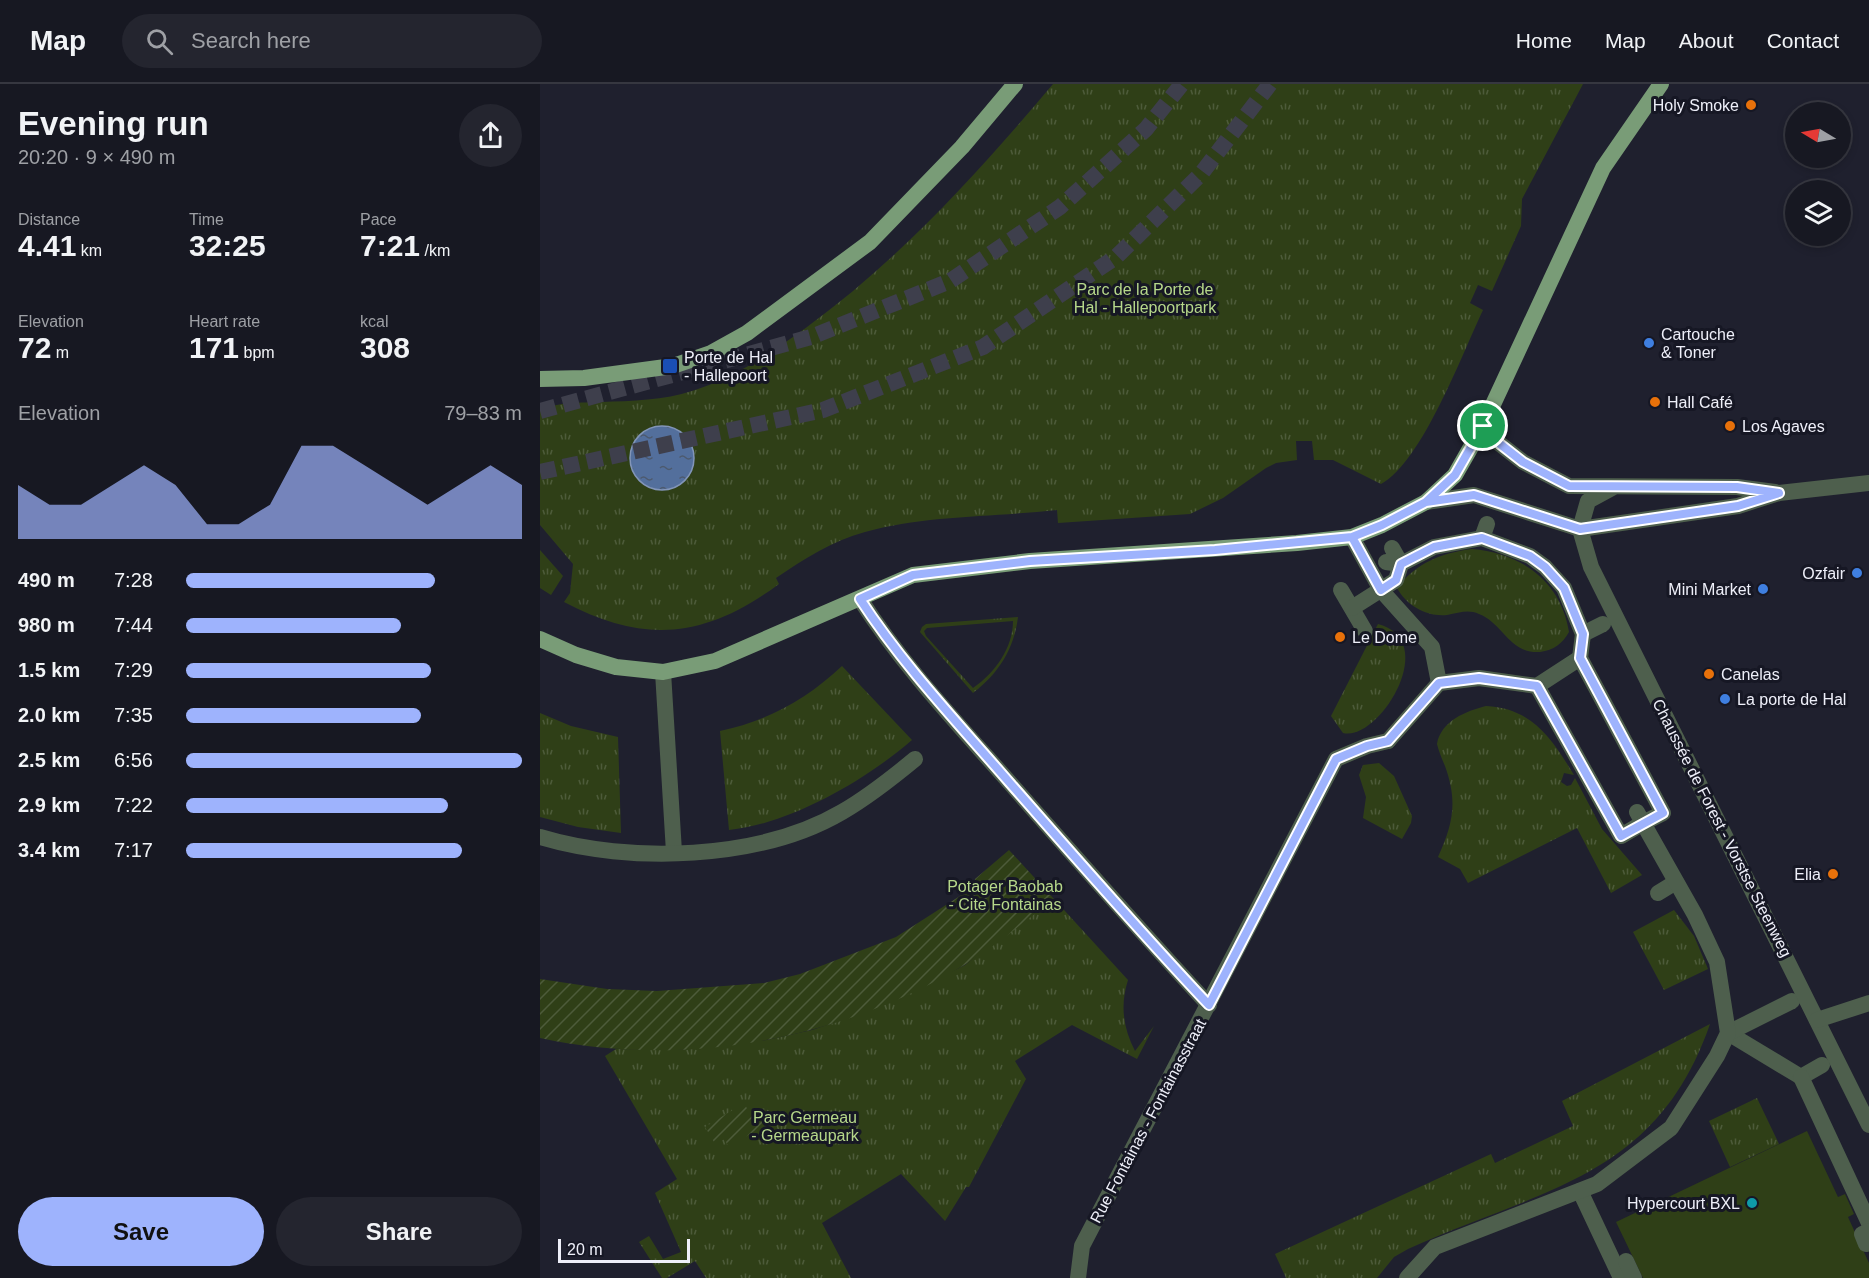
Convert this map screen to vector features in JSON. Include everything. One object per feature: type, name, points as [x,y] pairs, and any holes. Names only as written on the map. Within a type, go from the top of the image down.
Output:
[{"type":"main road","points":[[540,379],[584,378],[672,366],[711,353],[747,333],[870,242],[962,147],[1015,84]]},
{"type":"main road","points":[[540,639],[576,655],[616,667],[663,672],[715,662],[913,575],[1030,561],[1168,553],[1352,537],[1382,525],[1426,502],[1455,475],[1483,426],[1603,168],[1661,84]]},
{"type":"street","points":[[1483,426],[1500,444],[1523,462],[1569,486],[1737,487],[1779,493]]},
{"type":"street","points":[[1426,502],[1474,495],[1580,529],[1738,506],[1779,493],[1869,483]]},
{"type":"street","points":[[1580,529],[1588,501],[1612,488]]},
{"type":"street","name":"Chaussée de Forest - Vorstse Steenweg","points":[[1580,529],[1591,567],[1869,1125]]},
{"type":"street","points":[[1352,608],[1396,580],[1393,558],[1484,531],[1530,556],[1545,567],[1564,588],[1583,634],[1580,658],[1663,813],[1640,818],[1621,836],[1537,686]]},
{"type":"street","points":[[1352,537],[1381,590],[1432,647],[1439,683],[1479,678],[1537,686],[1580,658]]},
{"type":"street","points":[[1341,590],[1365,631]]},
{"type":"street","points":[[860,599],[887,641],[940,704],[1152,944],[1209,1005]]},
{"type":"street","points":[[1583,634],[1603,624]]},
{"type":"street","points":[[663,672],[674,852]]},
{"type":"street","name":"Rue Fontainas - Fontainasstraat","points":[[1078,1278],[1082,1246],[1336,759],[1367,746],[1388,741],[1439,683]]},
{"type":"street","points":[[540,837],[565,844],[608,851],[674,852],[740,848],[790,834],[840,813],[915,759]]},
{"type":"street","points":[[1640,818],[1712,952],[1715,979],[1728,1033],[1801,1077],[1869,1223]]},
{"type":"street","points":[[1658,893],[1676,882]]},
{"type":"street","points":[[1407,1278],[1436,1247],[1597,1184],[1671,1128],[1717,1056],[1728,1033],[1792,1001]]},
{"type":"street","points":[[1817,1020],[1869,1003]]},
{"type":"street","points":[[1801,1077],[1822,1065]]},
{"type":"street","points":[[1829,1164],[1834,1176],[1845,1172]]},
{"type":"street","points":[[1580,1191],[1621,1278]]},
{"type":"street","points":[[1626,1261],[1634,1278]]},
{"type":"green space","name":"Parc de la Porte de Hal - Hallepoortpark","points":[[1053,84],[1583,84],[1522,199],[1521,226],[1492,291],[1478,285],[1470,303],[1483,310],[1440,405],[1411,454],[1396,472],[1381,484],[1333,460],[1314,460],[1312,441],[1296,441],[1297,460],[1276,463],[1266,468],[1223,498],[1190,514],[1058,523],[1057,510],[936,519],[865,532],[819,551],[776,578],[779,584],[752,602],[726,616],[700,625],[674,629],[648,629],[622,625],[594,616],[564,602],[570,593],[573,564],[540,525],[540,411],[562,404],[648,400],[682,394],[708,386],[766,355],[841,300],[906,243],[967,182]]},
{"type":"green space","points":[[1472,549],[1507,556],[1536,573],[1548,584],[1565,614],[1569,632],[1560,643],[1545,651],[1529,651],[1513,643],[1487,618],[1479,614],[1467,612],[1440,615],[1425,612],[1406,600],[1397,588],[1412,572],[1430,561],[1450,553]]},
{"type":"green space","points":[[540,550],[563,576],[551,595],[540,588]]},
{"type":"green space","points":[[1018,617],[1013,640],[1004,660],[973,693],[920,632],[926,624]],"holes":[[[1013,621],[1012,631],[1001,659],[989,675],[973,688],[924,631],[927,628]]]},
{"type":"green space","points":[[1378,624],[1396,634],[1404,649],[1404,668],[1398,688],[1386,707],[1372,722],[1357,732],[1343,733],[1331,716]]},
{"type":"green space","points":[[842,666],[912,740],[873,770],[826,798],[777,819],[729,830],[720,731],[738,727],[786,707],[815,689]]},
{"type":"green space","points":[[1486,706],[1502,708],[1528,719],[1549,738],[1574,775],[1564,773],[1561,782],[1567,786],[1571,785],[1575,778],[1602,829],[1642,875],[1611,893],[1577,828],[1468,883],[1460,869],[1438,857],[1452,813],[1452,791],[1437,744],[1439,736],[1456,718]]},
{"type":"green space","points":[[540,713],[571,726],[618,737],[621,833],[578,827],[540,817]]},
{"type":"green space","points":[[1379,763],[1394,776],[1412,816],[1411,823],[1402,839],[1363,818],[1366,797],[1359,775],[1363,765]]},
{"type":"green space","name":"Potager Baobab - Cite Fontainas","points":[[1009,850],[1054,899],[966,964],[918,990],[867,1012],[814,1029],[760,1041],[705,1048],[650,1050],[595,1047],[540,1038],[540,979],[607,989],[657,991],[764,983],[800,974],[896,937],[974,887],[975,879]]},
{"type":"green space","name":"Parc Germeau - Germeaupark","points":[[1054,899],[1128,980],[1124,998],[1124,1016],[1135,1051],[1154,1026],[1137,1059],[1072,1025],[1015,1061],[1026,1079],[969,1187],[966,1187],[945,1221],[901,1174],[822,1223],[851,1278],[706,1278],[695,1261],[667,1278],[662,1278],[639,1242],[649,1236],[663,1259],[681,1252],[655,1193],[677,1179],[605,1056],[616,1049],[677,1050],[767,1040],[812,1030],[854,1016],[912,992],[965,965]]},
{"type":"green space","points":[[1674,910],[1694,936],[1708,969],[1664,990],[1633,932]]},
{"type":"green space","points":[[1710,1024],[1687,1076],[1658,1117],[1625,1148],[1588,1172],[1546,1193],[1408,1249],[1394,1257],[1377,1278],[1286,1278],[1275,1254],[1491,1154],[1495,1163],[1573,1126],[1562,1101]]},
{"type":"green space","points":[[1757,1098],[1779,1144],[1730,1167],[1709,1121]]},
{"type":"green space","points":[[744,1103],[754,1121],[762,1117],[766,1124],[729,1147],[723,1137],[714,1142],[705,1127]]},
{"type":"green space","name":"Hypercourt BXL","points":[[1807,1131],[1838,1197],[1845,1194],[1854,1214],[1848,1217],[1869,1263],[1869,1278],[1643,1278],[1616,1222]]},
{"type":"water","points":[[656,426],[668,426],[685,435],[692,446],[694,458],[692,470],[685,481],[668,490],[656,490],[644,485],[635,476],[630,464],[630,452],[635,440],[644,431]]},
{"type":"tunnel","points":[[540,411],[811,337],[950,281],[1060,207],[1146,129],[1182,84]]},
{"type":"tunnel","points":[[540,472],[823,410],[983,347],[1116,257],[1201,174],[1270,84]]},
{"type":"place","name":"Holy Smoke","points":[[1751,105]]},
{"type":"place","name":"Cartouche & Toner","points":[[1649,343]]},
{"type":"place","name":"Porte de Hal - Hallepoort","points":[[670,366]]},
{"type":"place","name":"Hall Café","points":[[1655,402]]},
{"type":"place","name":"Los Agaves","points":[[1730,426]]},
{"type":"place","name":"Ozfair","points":[[1857,573]]},
{"type":"place","name":"Mini Market","points":[[1763,589]]},
{"type":"place","name":"Le Dome","points":[[1340,637]]},
{"type":"place","name":"Canelas","points":[[1709,674]]},
{"type":"place","name":"La porte de Hal","points":[[1725,699]]},
{"type":"place","name":"Elia","points":[[1833,874]]},
{"type":"place","name":"Hypercourt BXL","points":[[1752,1203]]},
{"type":"route","points":[[1483,426],[1455,475],[1426,502],[1382,525],[1352,537],[1215,550],[1030,561],[913,575],[860,599],[887,641],[940,704],[1152,944],[1209,1005],[1336,759],[1367,746],[1388,741],[1439,683],[1479,678],[1537,686],[1621,836],[1663,813],[1580,658],[1583,634],[1564,588],[1545,567],[1530,556],[1482,538],[1453,542],[1434,547],[1401,564],[1396,580],[1381,590],[1352,537],[1382,525],[1426,502],[1474,495],[1580,529],[1738,506],[1779,493],[1737,487],[1569,486],[1523,462],[1500,444],[1483,426]]}]
